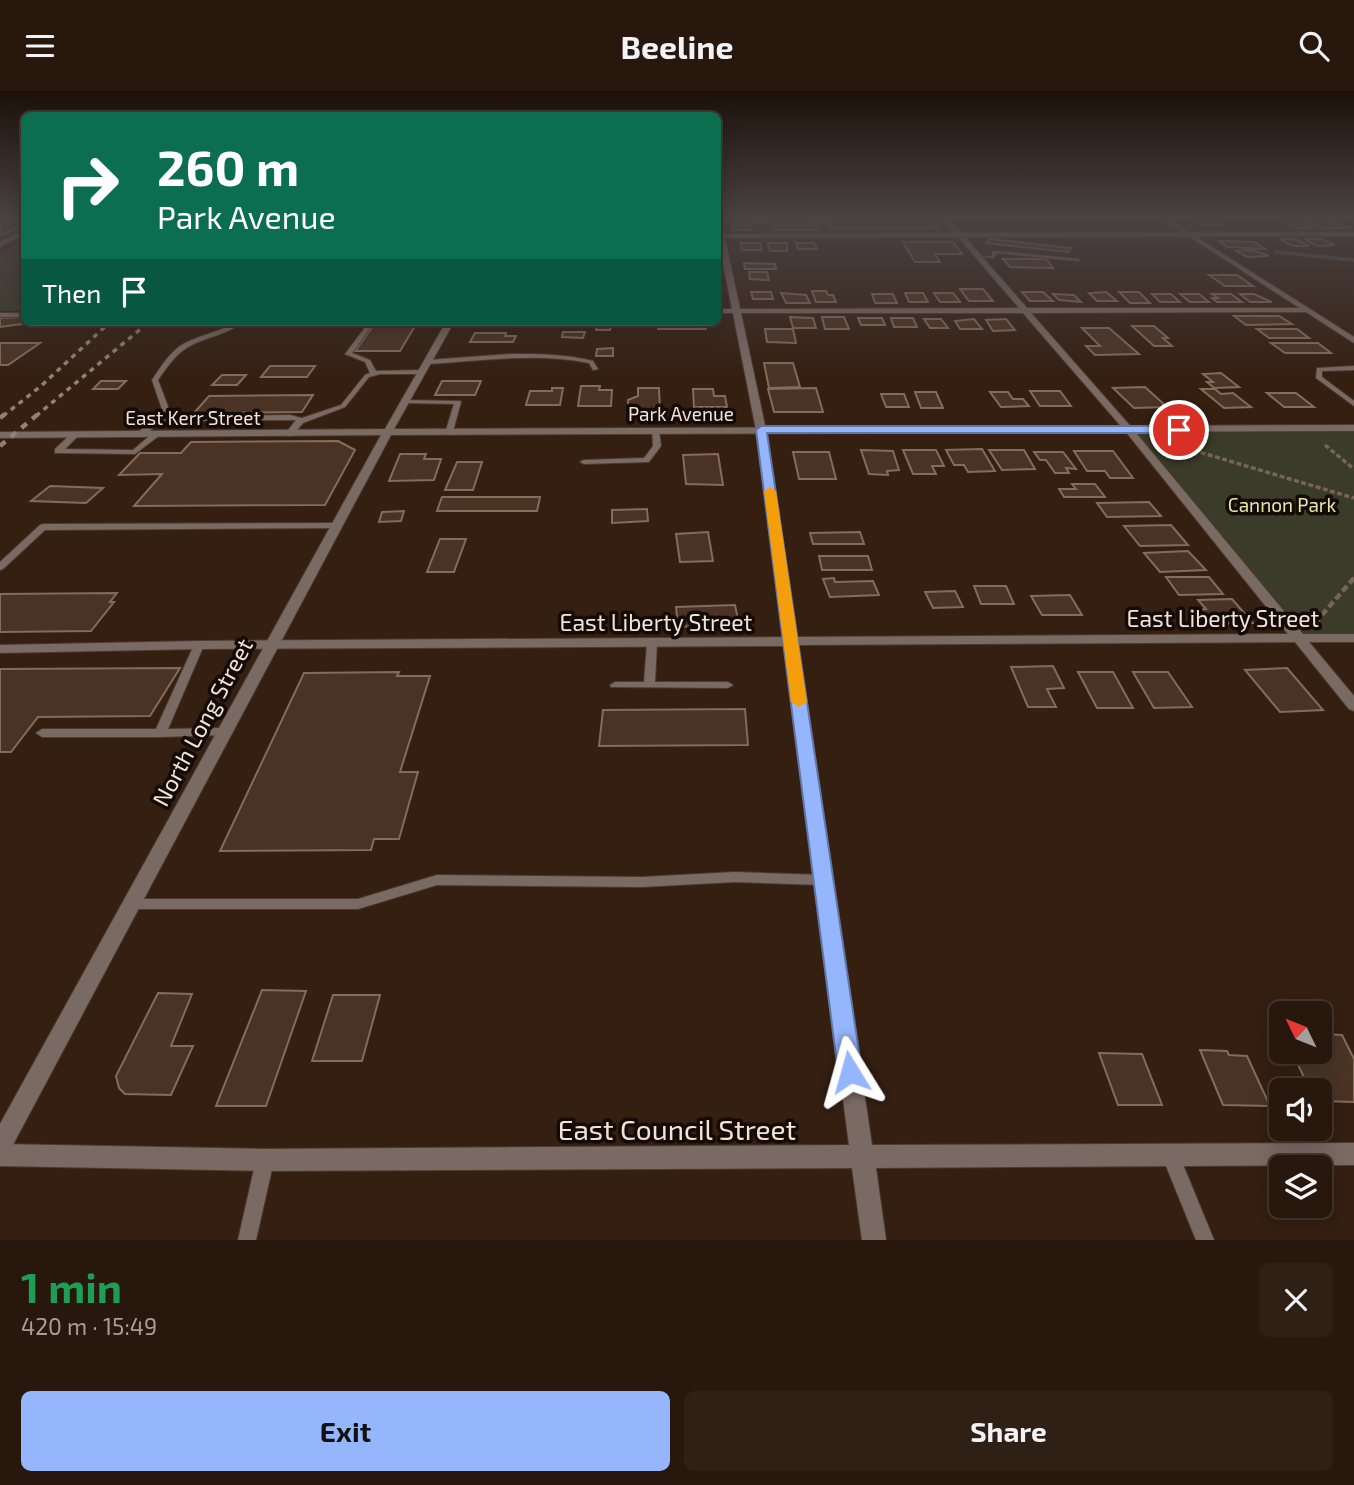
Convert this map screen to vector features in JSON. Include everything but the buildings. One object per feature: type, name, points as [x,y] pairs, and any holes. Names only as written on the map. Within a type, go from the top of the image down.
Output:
[{"type":"street","points":[[729,273],[761,430],[874,1240]]},
{"type":"street","points":[[992,273],[1129,430],[1354,706]]},
{"type":"street","points":[[1248,273],[1354,341]]},
{"type":"street","points":[[721,311],[1305,310]]},
{"type":"street","points":[[0,315],[21,315]]},
{"type":"street","name":"North Long Street","points":[[0,1146],[134,904],[269,646],[448,326]]},
{"type":"street","name":"Park Avenue","points":[[386,433],[1354,428]]},
{"type":"street","name":"East Kerr Street","points":[[0,435],[386,433]]},
{"type":"street","name":"East Liberty Street","points":[[0,649],[199,645],[1354,638]]},
{"type":"street","name":"East Council Street","points":[[0,1155],[265,1160],[1354,1154]]},
{"type":"lane","points":[[169,419],[155,380],[171,357],[189,344],[228,331],[235,326]]},
{"type":"lane","points":[[369,326],[348,354],[368,361],[373,373]]},
{"type":"lane","points":[[289,434],[300,421],[344,406],[367,376],[373,373],[555,357],[591,362],[595,369]]},
{"type":"lane","points":[[1354,368],[1319,369],[1319,378],[1354,404]]},
{"type":"lane","points":[[405,401],[458,402],[449,433]]},
{"type":"lane","points":[[140,435],[157,421],[169,419],[290,417],[300,421]]},
{"type":"lane","points":[[584,462],[646,460],[657,446],[655,430]]},
{"type":"lane","points":[[75,435],[58,451],[135,452],[156,435]]},
{"type":"lane","points":[[0,567],[43,527],[335,526]]},
{"type":"lane","points":[[649,685],[652,643]]},
{"type":"lane","points":[[160,733],[199,645]]},
{"type":"lane","points":[[615,685],[729,685]]},
{"type":"lane","points":[[42,733],[222,733]]},
{"type":"lane","points":[[134,904],[358,904],[437,880],[642,882],[735,877],[824,880]]},
{"type":"lane","points":[[1171,1156],[1205,1240]]},
{"type":"lane","points":[[247,1240],[265,1160]]},
{"type":"path","points":[[1305,428],[1354,469]]},
{"type":"path","points":[[1168,442],[1354,498]]},
{"type":"path","points":[[1312,626],[1354,577]]},
{"type":"green space","points":[[0,273],[21,273],[21,311],[0,311]]},
{"type":"green space","name":"Cannon Park","points":[[1354,428],[1354,638],[1299,639],[1129,430]]},
{"type":"railway","points":[[3,416],[41,386],[106,326]]},
{"type":"railway","points":[[36,416],[144,326]]},
{"type":"railway","points":[[0,418],[5,414]]},
{"type":"railway","points":[[0,446],[38,414]]},
{"type":"slow traffic","points":[[770,491],[799,702]]},
{"type":"route","points":[[850,1072],[761,430],[1179,430]]}]
